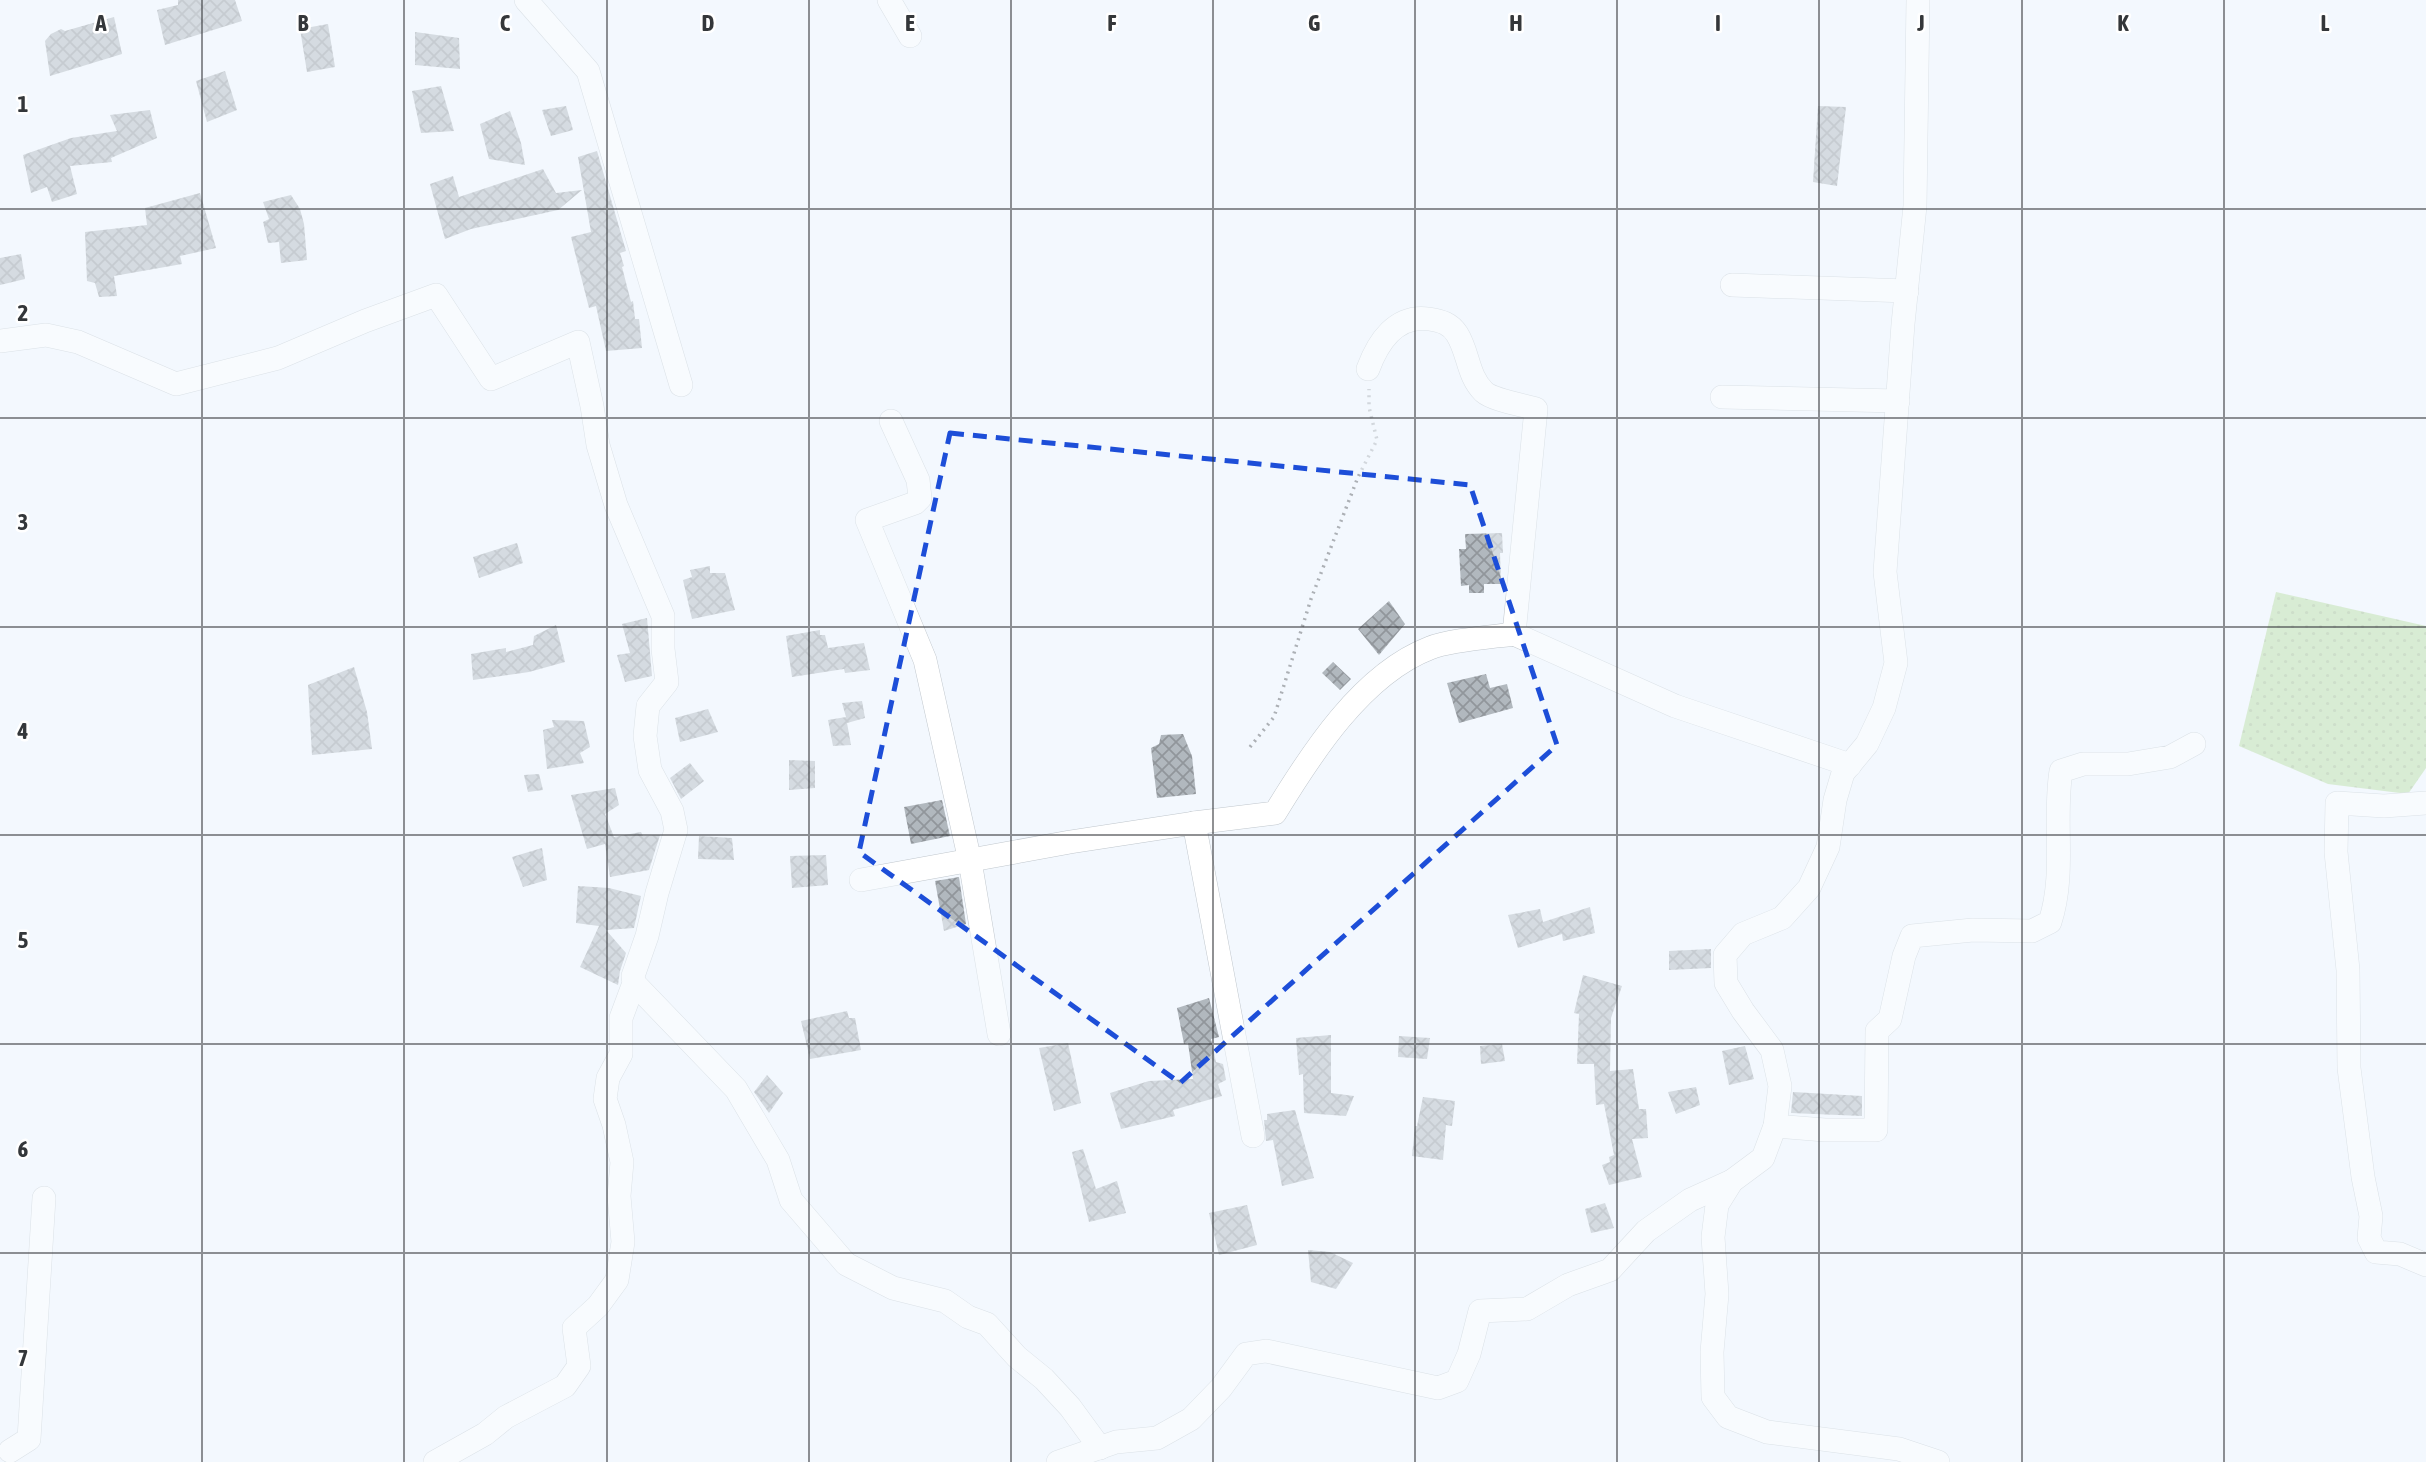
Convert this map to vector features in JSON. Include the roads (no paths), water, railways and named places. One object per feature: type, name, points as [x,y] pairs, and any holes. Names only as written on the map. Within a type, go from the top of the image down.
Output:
[{"type":"street","points":[[526,0],[588,71],[681,385]]},
{"type":"street","points":[[889,0],[910,36]]},
{"type":"street","points":[[1058,1462],[1116,1442],[1157,1438],[1191,1419],[1221,1388],[1246,1354],[1266,1351],[1438,1388],[1457,1381],[1469,1354],[1480,1311],[1527,1309],[1569,1285],[1610,1270],[1646,1231],[1690,1200],[1732,1181],[1763,1158],[1775,1126],[1780,1086],[1772,1050],[1726,983],[1725,954],[1743,934],[1782,918],[1810,888],[1828,847],[1835,800],[1843,774],[1867,744],[1884,708],[1896,663],[1885,572],[1915,206],[1918,0]]},
{"type":"street","points":[[1732,285],[1907,291]]},
{"type":"street","points":[[0,341],[46,335],[78,342],[176,384],[278,358],[365,321],[436,295],[491,379],[578,342],[592,405],[597,445],[616,505],[663,616],[667,682],[648,706],[645,736],[650,770],[672,811],[676,831],[657,893],[648,936],[621,1018],[621,1054],[608,1078],[605,1099],[622,1161],[619,1196],[623,1242],[617,1280],[598,1306],[574,1328],[579,1366],[565,1387],[506,1417],[485,1434],[435,1462]]},
{"type":"street","points":[[1368,369],[1376,348],[1398,324],[1419,318],[1444,321],[1457,334],[1473,379],[1487,395],[1535,409],[1514,634]]},
{"type":"street","points":[[1722,397],[1898,401]]},
{"type":"street","points":[[891,421],[918,480],[920,498],[915,503],[867,520],[925,660],[971,861],[999,1034]]},
{"type":"street","points":[[861,880],[1070,842],[1275,813],[1300,772],[1341,715],[1397,664],[1431,647],[1514,634],[1675,706],[1850,765]]},
{"type":"street","points":[[1775,1126],[1876,1130],[1877,1031],[1890,1019],[1912,936],[1973,930],[2032,932],[2050,922],[2057,901],[2057,794],[2061,771],[2083,764],[2128,764],[2171,757],[2194,744]]},
{"type":"street","points":[[2426,803],[2384,806],[2337,803],[2335,818],[2348,970],[2350,1068],[2371,1216],[2369,1238],[2376,1252],[2400,1254],[2426,1265]]},
{"type":"street","points":[[1194,823],[1253,1136]]},
{"type":"street","points":[[634,983],[736,1089],[778,1160],[791,1200],[846,1264],[893,1288],[945,1301],[968,1317],[987,1324],[1017,1357],[1061,1397],[1100,1448]]},
{"type":"street","points":[[1732,1181],[1717,1205],[1713,1237],[1717,1294],[1712,1352],[1713,1397],[1728,1417],[1767,1432],[1899,1449],[1938,1462]]},
{"type":"street","points":[[8,1454],[29,1439],[44,1198]]}]
